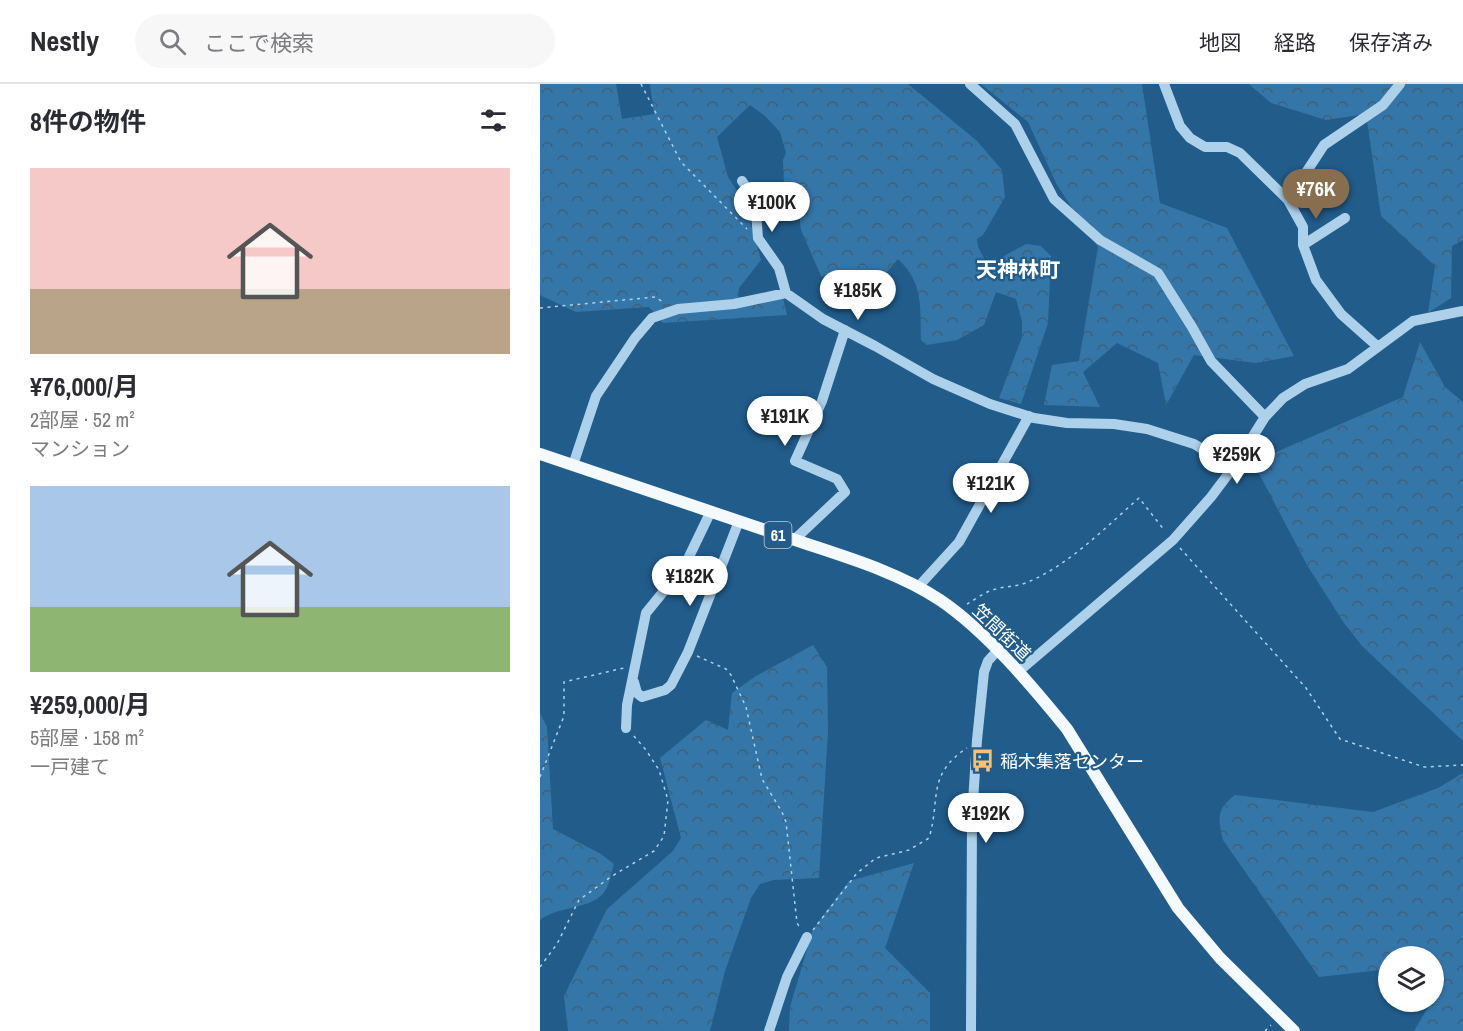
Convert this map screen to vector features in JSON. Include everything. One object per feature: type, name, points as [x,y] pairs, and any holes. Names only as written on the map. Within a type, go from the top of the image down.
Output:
[{"type":"main road","name":"笠間街道","points":[[540,454],[850,559],[918,587],[954,611],[1018,672],[1067,729],[1179,908],[1220,958],[1293,1031]]},
{"type":"street","points":[[970,84],[1015,124],[1054,199],[1100,240],[1158,273],[1211,361],[1265,417]]},
{"type":"street","points":[[1164,84],[1180,126],[1190,138],[1204,147],[1227,147],[1240,153],[1288,200],[1303,227],[1303,245],[1316,280],[1341,314],[1377,346]]},
{"type":"street","points":[[1288,200],[1324,145],[1383,105],[1400,84]]},
{"type":"street","points":[[742,181],[755,200],[758,238],[779,268],[786,293],[823,319],[933,379],[990,404],[1029,416],[1067,423],[1114,424],[1147,429],[1194,444],[1219,459],[1235,465]]},
{"type":"street","points":[[1303,245],[1345,218]]},
{"type":"street","points":[[573,465],[596,396],[628,348],[652,318],[678,309],[734,304],[786,293]]},
{"type":"street","points":[[1018,672],[1173,540],[1211,497],[1235,465],[1265,417],[1283,398],[1296,389],[1348,369],[1413,321],[1463,311]]},
{"type":"street","points":[[794,540],[845,492],[837,480],[795,461],[822,401],[845,330]]},
{"type":"street","points":[[918,587],[959,542],[1029,416]]},
{"type":"street","points":[[626,728],[627,705],[646,614],[685,565],[711,511]]},
{"type":"street","points":[[632,680],[636,684],[637,693],[642,697],[665,690],[671,685],[688,652],[739,521]]},
{"type":"street","points":[[971,1031],[972,817],[977,740],[984,672],[988,661],[997,651]]},
{"type":"street","points":[[769,1031],[787,977],[807,937]]},
{"type":"path","points":[[640,84],[681,162],[741,224],[758,238]]},
{"type":"path","points":[[540,308],[655,297],[678,309]]},
{"type":"path","points":[[954,611],[995,589],[1028,582],[1058,564],[1078,551],[1139,498],[1173,540],[1306,688],[1340,739],[1424,767],[1463,765]]},
{"type":"path","points":[[688,652],[726,669],[746,707],[762,779],[786,822],[796,923],[807,937],[857,873],[876,858],[909,850],[929,838],[934,823],[935,793],[939,777],[959,753],[977,740]]},
{"type":"path","points":[[540,777],[564,716],[564,682],[635,666]]},
{"type":"path","points":[[540,967],[557,944],[579,900],[654,850],[664,836],[668,800],[659,770],[646,750],[626,728]]},
{"type":"green space","points":[[540,84],[616,84],[622,119],[654,114],[650,84],[908,84],[977,141],[1002,170],[1005,197],[983,235],[977,239],[978,247],[985,260],[993,262],[1026,244],[1041,246],[1051,256],[1048,323],[1021,404],[999,398],[1022,337],[1022,321],[1016,299],[996,292],[984,325],[957,340],[927,345],[921,340],[919,296],[916,287],[912,277],[898,259],[864,299],[837,280],[821,276],[801,230],[799,214],[784,185],[783,160],[786,153],[780,132],[765,116],[750,105],[717,137],[728,177],[745,203],[761,260],[739,288],[738,297],[783,298],[787,315],[663,323],[649,307],[576,312],[540,295]]},
{"type":"green space","points":[[981,84],[1142,84],[1160,203],[1227,228],[1294,356],[1256,363],[1194,355],[1166,405],[1158,363],[1117,343],[1083,372],[1100,407],[1044,405],[1052,365],[1079,361],[1098,247],[1057,185],[1028,122]]},
{"type":"green space","points":[[1249,84],[1463,84],[1463,240],[1452,246],[1451,298],[1428,313],[1435,266],[1381,216],[1366,114],[1326,120],[1271,103]]},
{"type":"green space","points":[[1420,342],[1445,387],[1463,402],[1463,741],[1362,646],[1344,623],[1307,565],[1253,462],[1403,397]]},
{"type":"green space","points":[[813,645],[827,667],[828,731],[819,878],[774,880],[760,884],[751,898],[725,971],[710,1031],[568,1031],[564,996],[607,909],[673,851],[681,838],[660,758],[706,720],[728,730],[732,693],[756,676]]},
{"type":"green space","points":[[540,713],[547,727],[553,829],[601,854],[614,864],[608,885],[600,897],[547,915],[540,920]]},
{"type":"green space","points":[[1463,773],[1463,1031],[1414,1031],[1425,1012],[1444,1012],[1444,946],[1378,946],[1378,970],[1319,977],[1223,840],[1220,826],[1220,815],[1224,805],[1235,795],[1373,812],[1438,788]]},
{"type":"green space","points":[[914,863],[885,948],[930,993],[930,1031],[789,1031],[790,1007],[813,929],[849,881]]},
{"type":"place","name":"稲木集落センター","points":[[982,761]]},
{"type":"district","name":"天神林町","points":[[1018,269]]}]
